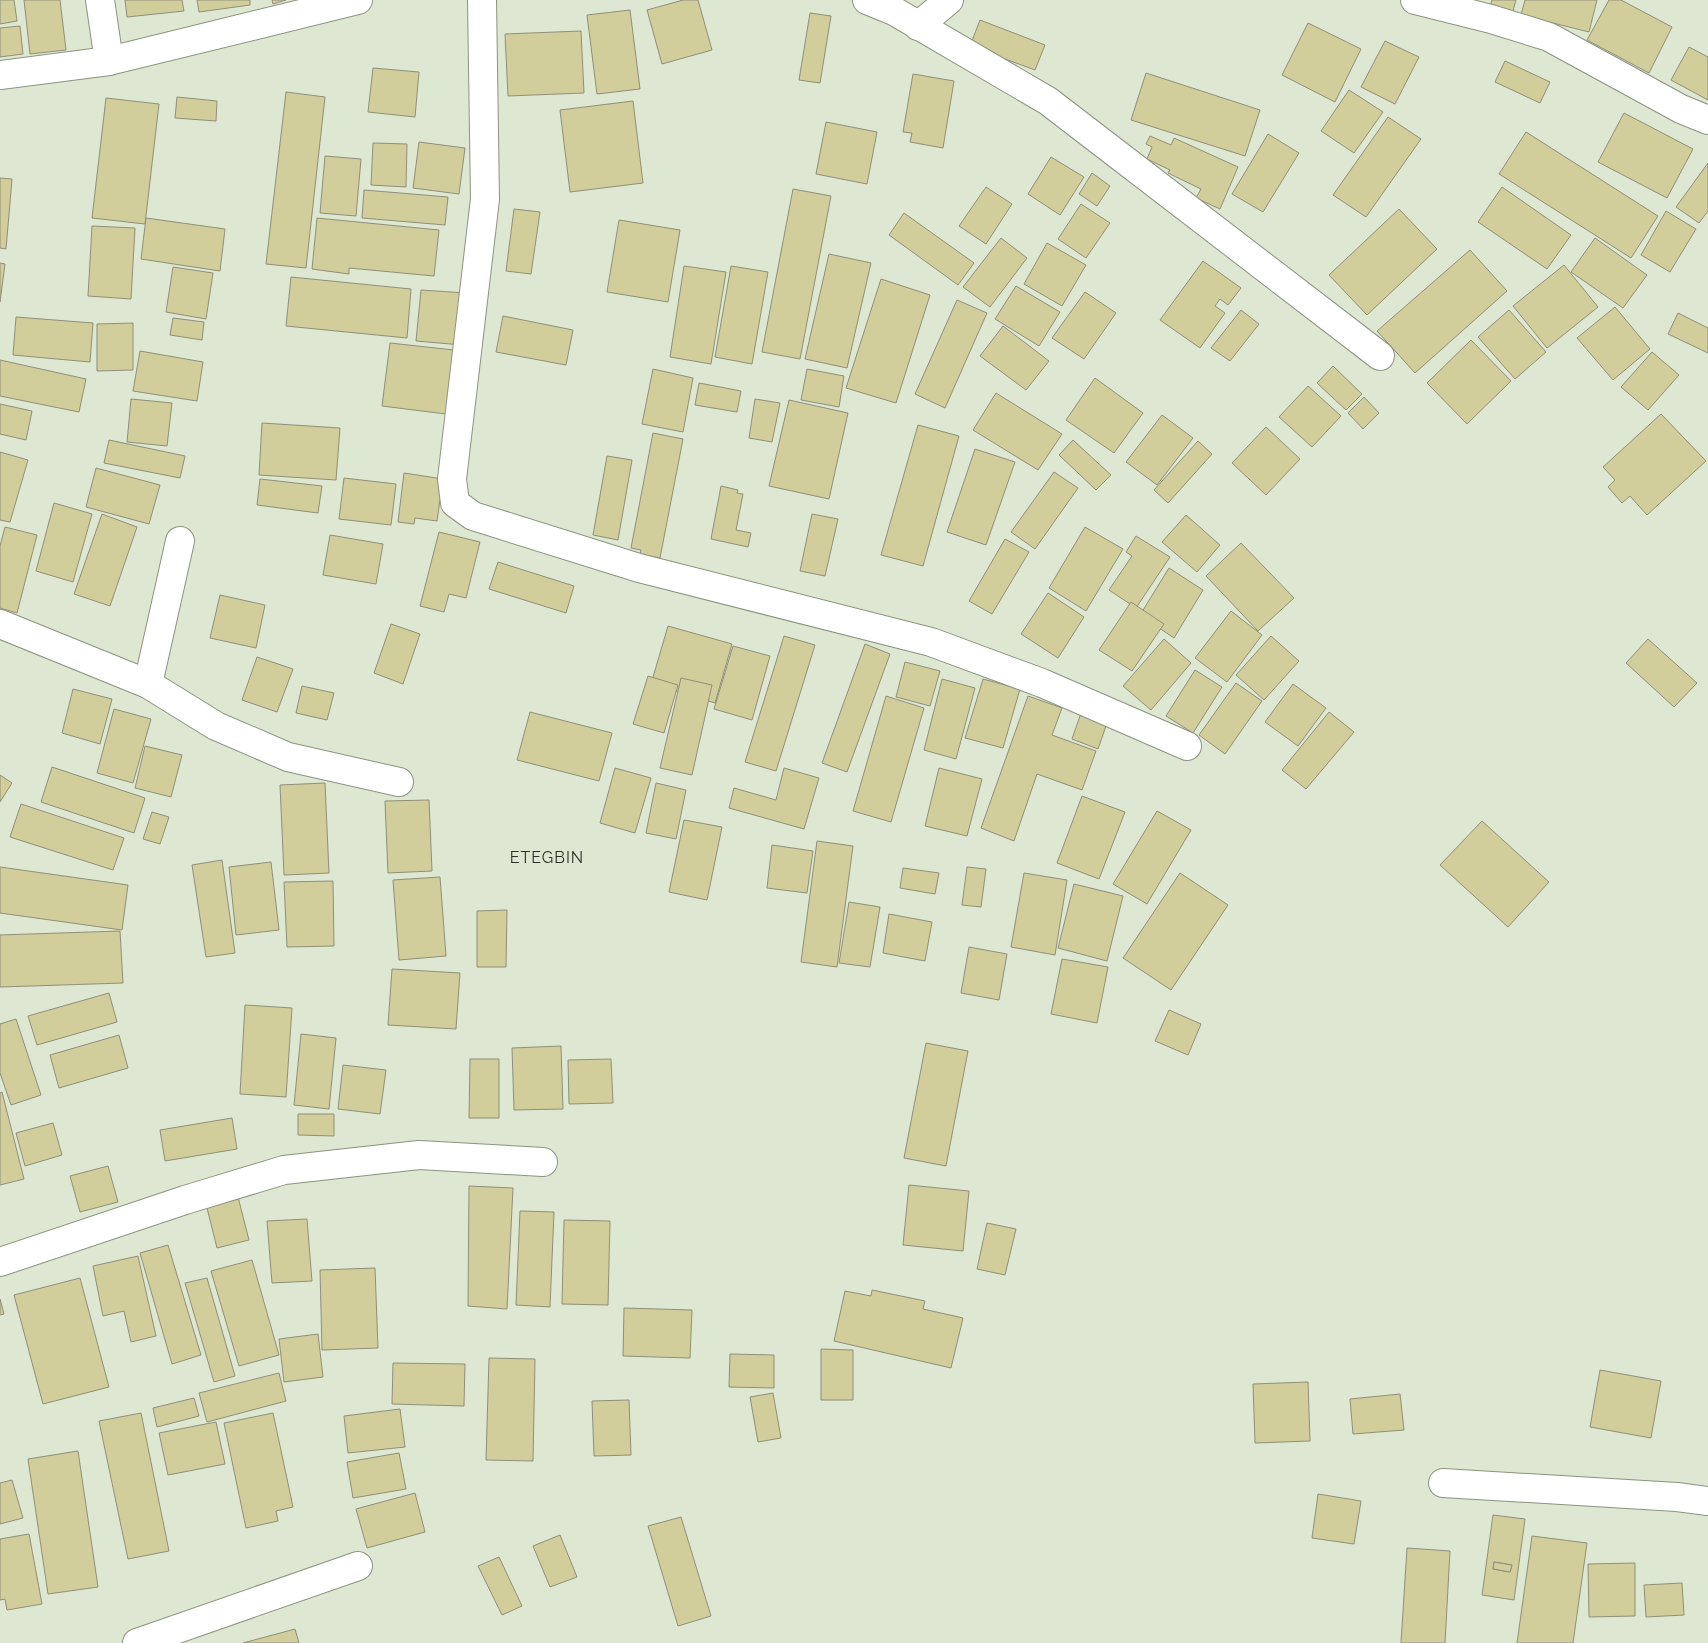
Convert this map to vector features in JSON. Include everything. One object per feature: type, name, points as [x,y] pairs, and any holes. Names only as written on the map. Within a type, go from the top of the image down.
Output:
[{"type":"street","points":[[100,0],[109,60]]},
{"type":"street","points":[[0,75],[109,60],[358,0]]},
{"type":"street","points":[[482,0],[485,199],[452,479],[455,503],[474,516],[639,568],[931,642],[1042,683],[1187,746]]},
{"type":"street","points":[[868,0],[894,11],[1048,101],[1380,356]]},
{"type":"street","points":[[918,26],[949,0]]},
{"type":"street","points":[[1415,0],[1491,19],[1548,36],[1681,109],[1708,120]]},
{"type":"street","points":[[148,684],[180,541]]},
{"type":"street","points":[[0,624],[148,684],[216,726],[288,756],[399,782]]},
{"type":"street","points":[[0,1262],[184,1200],[284,1170],[419,1155],[543,1162]]},
{"type":"street","points":[[1443,1483],[1677,1497],[1708,1501]]},
{"type":"street","points":[[137,1643],[358,1566]]},
{"type":"building","points":[[0,0],[14,0],[17,21],[0,24]]},
{"type":"building","points":[[24,0],[60,0],[66,50],[30,54]]},
{"type":"building","points":[[125,0],[182,0],[184,11],[127,17]]},
{"type":"building","points":[[197,0],[250,0],[250,5],[199,12]]},
{"type":"building","points":[[272,0],[286,0],[273,4]]},
{"type":"building","points":[[683,0],[698,0],[712,50],[662,64],[647,10]]},
{"type":"building","points":[[1492,0],[1516,0],[1510,22],[1487,16]]},
{"type":"building","points":[[1525,0],[1597,0],[1589,32],[1521,15]]},
{"type":"building","points":[[1609,0],[1621,0],[1672,27],[1649,73],[1587,40]]},
{"type":"building","points":[[630,10],[640,89],[597,94],[587,15]]},
{"type":"building","points":[[810,13],[831,16],[820,83],[799,80]]},
{"type":"building","points":[[980,20],[1045,45],[1035,70],[970,46]]},
{"type":"building","points":[[1308,23],[1361,49],[1335,102],[1282,75]]},
{"type":"building","points":[[20,26],[23,54],[0,57],[0,28]]},
{"type":"building","points":[[581,31],[584,93],[508,96],[505,34]]},
{"type":"building","points":[[1385,41],[1419,57],[1395,104],[1361,87]]},
{"type":"building","points":[[1689,47],[1708,57],[1708,100],[1671,80]]},
{"type":"building","points":[[1505,61],[1550,82],[1540,103],[1495,82]]},
{"type":"building","points":[[373,68],[419,72],[415,117],[368,112]]},
{"type":"building","points":[[1146,73],[1260,110],[1245,156],[1131,120]]},
{"type":"building","points":[[913,74],[954,81],[943,148],[910,142],[912,133],[903,132]]},
{"type":"building","points":[[1349,90],[1383,112],[1354,153],[1321,131]]},
{"type":"building","points":[[286,92],[325,97],[306,268],[266,264]]},
{"type":"building","points":[[177,97],[217,101],[216,121],[175,118]]},
{"type":"building","points":[[106,98],[159,104],[145,224],[92,218]]},
{"type":"building","points":[[633,101],[643,183],[570,192],[560,110]]},
{"type":"building","points":[[1624,113],[1693,149],[1667,198],[1598,162]]},
{"type":"building","points":[[1388,117],[1421,139],[1366,217],[1333,195]]},
{"type":"building","points":[[826,122],[877,132],[867,184],[816,174]]},
{"type":"building","points":[[1526,132],[1658,216],[1631,258],[1499,174]]},
{"type":"building","points":[[1268,134],[1299,153],[1263,212],[1232,194]]},
{"type":"building","points":[[1150,136],[1171,145],[1174,138],[1238,167],[1220,209],[1196,198],[1201,189],[1168,173],[1170,170],[1147,159],[1152,147],[1146,144]]},
{"type":"building","points":[[419,142],[465,148],[459,194],[413,188]]},
{"type":"building","points":[[373,143],[407,144],[406,187],[371,185]]},
{"type":"building","points":[[325,156],[361,159],[356,216],[320,213]]},
{"type":"building","points":[[1051,157],[1084,177],[1060,215],[1028,194]]},
{"type":"building","points":[[1708,163],[1708,211],[1699,223],[1676,207]]},
{"type":"building","points":[[1092,173],[1110,186],[1097,206],[1079,194]]},
{"type":"building","points":[[0,178],[12,179],[6,249],[0,248]]},
{"type":"building","points":[[986,187],[1012,204],[986,244],[959,226]]},
{"type":"building","points":[[1502,187],[1571,235],[1547,269],[1478,222]]},
{"type":"building","points":[[793,189],[831,196],[800,359],[762,352]]},
{"type":"building","points":[[364,190],[448,197],[445,225],[362,218]]},
{"type":"building","points":[[1081,204],[1110,223],[1086,258],[1058,239]]},
{"type":"building","points":[[514,209],[540,212],[531,274],[506,271]]},
{"type":"building","points":[[1399,209],[1437,249],[1367,315],[1329,275]]},
{"type":"building","points":[[1666,211],[1696,229],[1670,272],[1641,255]]},
{"type":"building","points":[[904,213],[974,263],[958,285],[889,235]]},
{"type":"building","points":[[146,218],[225,229],[220,271],[141,259]]},
{"type":"building","points":[[317,218],[439,230],[434,276],[349,268],[349,274],[312,269]]},
{"type":"building","points":[[619,220],[680,230],[668,302],[607,292]]},
{"type":"building","points":[[92,226],[135,228],[131,299],[88,296]]},
{"type":"building","points":[[1001,238],[1027,258],[990,307],[963,287]]},
{"type":"building","points":[[1595,238],[1647,275],[1623,308],[1571,272]]},
{"type":"building","points":[[1047,243],[1086,265],[1062,306],[1024,284]]},
{"type":"building","points":[[1470,250],[1507,291],[1415,373],[1377,331]]},
{"type":"building","points":[[829,254],[871,263],[847,368],[805,359]]},
{"type":"building","points":[[1203,261],[1241,288],[1228,305],[1220,299],[1215,306],[1225,313],[1200,348],[1160,320]]},
{"type":"building","points":[[0,263],[5,264],[0,302]]},
{"type":"building","points":[[1564,265],[1598,307],[1547,348],[1513,306]]},
{"type":"building","points":[[684,266],[726,272],[711,364],[670,357]]},
{"type":"building","points":[[731,266],[768,272],[752,364],[715,357]]},
{"type":"building","points":[[173,267],[213,273],[206,319],[166,312]]},
{"type":"building","points":[[291,277],[411,289],[407,338],[286,326]]},
{"type":"building","points":[[881,279],[930,295],[896,403],[846,388]]},
{"type":"building","points":[[1016,286],[1060,312],[1039,346],[995,319]]},
{"type":"building","points":[[421,290],[466,293],[462,345],[416,341]]},
{"type":"building","points":[[1085,292],[1116,313],[1084,359],[1052,338]]},
{"type":"building","points":[[957,300],[987,313],[945,408],[915,394]]},
{"type":"building","points":[[1615,307],[1650,349],[1613,380],[1577,338]]},
{"type":"building","points":[[1241,310],[1259,324],[1230,361],[1211,348]]},
{"type":"building","points":[[1509,310],[1546,352],[1515,379],[1478,337]]},
{"type":"building","points":[[1678,313],[1708,328],[1708,353],[1668,334]]},
{"type":"building","points":[[503,316],[573,330],[566,365],[496,352]]},
{"type":"building","points":[[16,317],[93,323],[90,362],[13,355]]},
{"type":"building","points":[[173,318],[204,322],[202,340],[170,335]]},
{"type":"building","points":[[133,323],[133,370],[97,371],[97,324]]},
{"type":"building","points":[[1003,326],[1049,361],[1026,390],[980,356]]},
{"type":"building","points":[[1471,340],[1511,381],[1467,424],[1427,383]]},
{"type":"building","points":[[390,343],[454,350],[446,414],[382,406]]},
{"type":"building","points":[[140,351],[203,362],[197,401],[133,391]]},
{"type":"building","points":[[1652,352],[1679,375],[1648,410],[1621,387]]},
{"type":"building","points":[[0,360],[86,379],[79,412],[0,396]]},
{"type":"building","points":[[1333,366],[1362,394],[1346,410],[1317,383]]},
{"type":"building","points":[[653,369],[693,378],[683,432],[642,424]]},
{"type":"building","points":[[807,369],[844,376],[839,407],[801,400]]},
{"type":"building","points":[[1095,378],[1143,413],[1114,453],[1066,420]]},
{"type":"building","points":[[699,383],[741,391],[737,412],[695,405]]},
{"type":"building","points":[[1308,386],[1341,416],[1312,447],[1279,417]]},
{"type":"building","points":[[996,393],[1062,434],[1038,470],[973,430]]},
{"type":"building","points":[[1364,397],[1379,413],[1363,429],[1348,413]]},
{"type":"building","points":[[131,399],[172,403],[167,446],[127,442]]},
{"type":"building","points":[[755,399],[780,403],[772,442],[749,438]]},
{"type":"building","points":[[789,400],[848,413],[829,499],[769,486]]},
{"type":"building","points":[[0,404],[32,411],[26,440],[0,434]]},
{"type":"building","points":[[1661,414],[1706,461],[1647,515],[1630,496],[1622,503],[1608,487],[1615,480],[1603,467]]},
{"type":"building","points":[[1162,415],[1193,438],[1157,485],[1126,462]]},
{"type":"building","points":[[262,423],[340,428],[336,480],[259,475]]},
{"type":"building","points":[[918,425],[959,436],[923,566],[881,555]]},
{"type":"building","points":[[1266,427],[1300,459],[1266,495],[1232,463]]},
{"type":"building","points":[[653,433],[683,439],[660,558],[640,554],[641,550],[631,548]]},
{"type":"building","points":[[109,440],[185,456],[180,478],[104,463]]},
{"type":"building","points":[[1073,440],[1111,475],[1096,490],[1059,455]]},
{"type":"building","points":[[1198,441],[1212,454],[1168,503],[1154,490]]},
{"type":"building","points":[[975,449],[1015,462],[986,545],[947,532]]},
{"type":"building","points":[[0,452],[28,460],[10,522],[0,520]]},
{"type":"building","points":[[607,456],[632,460],[618,540],[593,535]]},
{"type":"building","points":[[96,468],[160,485],[149,524],[86,507]]},
{"type":"building","points":[[1054,472],[1078,488],[1035,549],[1011,532]]},
{"type":"building","points":[[404,473],[443,479],[437,521],[415,518],[414,524],[398,522]]},
{"type":"building","points":[[344,478],[396,484],[391,525],[339,519]]},
{"type":"building","points":[[260,479],[322,486],[318,513],[257,505]]},
{"type":"building","points":[[721,486],[738,490],[737,493],[743,494],[736,530],[751,533],[748,547],[711,539]]},
{"type":"building","points":[[54,503],[92,514],[73,582],[36,571]]},
{"type":"building","points":[[102,514],[137,527],[110,606],[74,594]]},
{"type":"building","points":[[812,514],[838,519],[825,576],[800,571]]},
{"type":"building","points":[[1186,515],[1220,545],[1197,572],[1162,542]]},
{"type":"building","points":[[5,527],[37,535],[17,613],[0,608],[0,546]]},
{"type":"building","points":[[1085,527],[1123,549],[1086,611],[1049,588]]},
{"type":"building","points":[[439,532],[480,542],[466,598],[449,594],[444,612],[420,606]]},
{"type":"building","points":[[330,535],[383,544],[376,584],[323,575]]},
{"type":"building","points":[[1136,536],[1170,557],[1136,608],[1109,590],[1132,556],[1126,552]]},
{"type":"building","points":[[1005,539],[1029,552],[992,614],[969,601]]},
{"type":"building","points":[[1241,543],[1294,598],[1258,631],[1206,576]]},
{"type":"building","points":[[498,562],[574,586],[566,613],[489,589]]},
{"type":"building","points":[[1169,568],[1203,590],[1174,638],[1140,615]]},
{"type":"building","points":[[1048,593],[1084,617],[1058,658],[1021,634]]},
{"type":"building","points":[[220,595],[265,605],[256,648],[210,638]]},
{"type":"building","points":[[1131,602],[1164,624],[1132,671],[1099,650]]},
{"type":"building","points":[[1231,611],[1262,635],[1227,682],[1195,658]]},
{"type":"building","points":[[391,624],[420,634],[403,684],[374,673]]},
{"type":"building","points":[[668,626],[732,644],[715,703],[651,684]]},
{"type":"building","points":[[784,636],[815,645],[776,771],[745,762]]},
{"type":"building","points":[[1271,636],[1299,661],[1264,700],[1236,675]]},
{"type":"building","points":[[1164,639],[1191,663],[1151,710],[1123,686]]},
{"type":"building","points":[[1648,639],[1697,683],[1674,707],[1626,663]]},
{"type":"building","points":[[865,644],[890,654],[847,772],[822,763]]},
{"type":"building","points":[[733,646],[770,656],[752,720],[714,709]]},
{"type":"building","points":[[257,657],[293,669],[277,712],[242,700]]},
{"type":"building","points":[[905,662],[940,671],[930,706],[896,697]]},
{"type":"building","points":[[1195,670],[1222,687],[1193,733],[1166,716]]},
{"type":"building","points":[[648,676],[678,685],[664,733],[633,724]]},
{"type":"building","points":[[681,678],[712,685],[692,775],[660,768]]},
{"type":"building","points":[[942,679],[975,688],[956,759],[924,750]]},
{"type":"building","points":[[983,679],[1020,689],[1003,748],[965,738]]},
{"type":"building","points":[[1236,683],[1262,701],[1225,754],[1199,735]]},
{"type":"building","points":[[1293,684],[1326,708],[1298,746],[1265,722]]},
{"type":"building","points":[[302,686],[334,693],[327,720],[296,713]]},
{"type":"building","points":[[73,689],[112,699],[100,744],[62,733]]},
{"type":"building","points":[[886,696],[924,708],[891,822],[853,811]]},
{"type":"building","points":[[1028,696],[1062,708],[1052,735],[1096,751],[1082,790],[1037,774],[1014,841],[981,828]]},
{"type":"building","points":[[114,709],[151,719],[133,783],[97,773]]},
{"type":"building","points":[[530,712],[612,733],[599,781],[517,760]]},
{"type":"building","points":[[1329,712],[1354,732],[1306,789],[1282,770]]},
{"type":"building","points":[[1081,713],[1107,723],[1098,749],[1072,739]]},
{"type":"building","points":[[145,746],[182,755],[171,797],[135,788]]},
{"type":"building","points":[[52,767],[145,798],[134,833],[41,802]]},
{"type":"building","points":[[615,768],[651,778],[635,833],[600,823]]},
{"type":"building","points":[[784,768],[819,778],[804,829],[729,808],[734,788],[776,800]]},
{"type":"building","points":[[939,768],[982,779],[967,836],[925,826]]},
{"type":"building","points":[[0,775],[12,783],[0,802]]},
{"type":"building","points":[[325,783],[329,873],[284,875],[280,785]]},
{"type":"building","points":[[656,783],[686,790],[676,839],[646,833]]},
{"type":"building","points":[[1082,796],[1125,812],[1099,879],[1057,863]]},
{"type":"building","points":[[429,800],[432,871],[388,873],[385,801]]},
{"type":"building","points":[[21,804],[124,838],[113,870],[10,837]]},
{"type":"building","points":[[1157,811],[1191,830],[1147,904],[1113,884]]},
{"type":"building","points":[[152,812],[169,817],[160,844],[143,839]]},
{"type":"building","points":[[684,820],[722,827],[707,900],[669,892]]},
{"type":"building","points":[[1482,821],[1549,882],[1508,927],[1440,865]]},
{"type":"building","points":[[817,841],[853,846],[837,967],[801,962]]},
{"type":"building","points":[[772,845],[813,851],[807,893],[767,888]]},
{"type":"building","points":[[222,860],[235,953],[206,957],[192,865]]},
{"type":"building","points":[[271,862],[279,930],[236,935],[229,867]]},
{"type":"building","points":[[0,867],[128,885],[122,930],[0,913]]},
{"type":"building","points":[[967,867],[986,869],[981,907],[962,905]]},
{"type":"building","points":[[903,868],[939,873],[935,894],[900,888]]},
{"type":"building","points":[[1024,873],[1067,880],[1055,955],[1011,947]]},
{"type":"building","points":[[1180,873],[1228,905],[1171,990],[1123,958]]},
{"type":"building","points":[[440,877],[446,956],[399,960],[393,880]]},
{"type":"building","points":[[333,881],[334,946],[287,947],[284,882]]},
{"type":"building","points":[[1074,884],[1123,896],[1107,961],[1058,948]]},
{"type":"building","points":[[849,902],[880,907],[870,967],[839,963]]},
{"type":"building","points":[[507,910],[506,967],[477,967],[477,911]]},
{"type":"building","points":[[889,914],[932,922],[925,961],[883,953]]},
{"type":"building","points":[[120,931],[123,983],[0,987],[0,935]]},
{"type":"building","points":[[969,947],[1007,954],[999,1000],[961,993]]},
{"type":"building","points":[[1062,959],[1108,967],[1097,1023],[1051,1014]]},
{"type":"building","points":[[392,969],[460,973],[456,1029],[388,1025]]},
{"type":"building","points":[[109,993],[117,1022],[37,1045],[28,1016]]},
{"type":"building","points":[[245,1005],[292,1008],[286,1097],[240,1094]]},
{"type":"building","points":[[1169,1010],[1201,1024],[1188,1055],[1155,1041]]},
{"type":"building","points":[[16,1019],[41,1095],[11,1105],[0,1073],[0,1024]]},
{"type":"building","points":[[301,1034],[336,1038],[329,1109],[294,1105]]},
{"type":"building","points":[[119,1035],[128,1068],[59,1088],[50,1055]]},
{"type":"building","points":[[926,1043],[968,1051],[946,1166],[904,1158]]},
{"type":"building","points":[[561,1046],[563,1109],[514,1110],[512,1048]]},
{"type":"building","points":[[470,1059],[499,1059],[499,1118],[469,1118]]},
{"type":"building","points":[[611,1059],[613,1103],[569,1104],[568,1060]]},
{"type":"building","points":[[343,1065],[386,1070],[380,1114],[338,1109]]},
{"type":"building","points":[[2,1092],[24,1179],[0,1185],[0,1093]]},
{"type":"building","points":[[298,1114],[334,1114],[334,1136],[298,1135]]},
{"type":"building","points":[[232,1118],[237,1149],[165,1161],[160,1130]]},
{"type":"building","points":[[53,1123],[62,1155],[25,1166],[16,1133]]},
{"type":"building","points":[[108,1166],[118,1202],[80,1212],[70,1176]]},
{"type":"building","points":[[909,1185],[969,1191],[963,1251],[903,1245]]},
{"type":"building","points":[[469,1186],[513,1188],[507,1309],[468,1306]]},
{"type":"building","points":[[238,1197],[249,1240],[217,1248],[206,1204]]},
{"type":"building","points":[[520,1211],[554,1212],[550,1307],[516,1305]]},
{"type":"building","points":[[307,1219],[312,1281],[272,1283],[267,1221]]},
{"type":"building","points":[[564,1220],[610,1221],[608,1305],[562,1304]]},
{"type":"building","points":[[987,1223],[1016,1229],[1005,1275],[977,1269]]},
{"type":"building","points":[[168,1245],[201,1355],[172,1364],[140,1253]]},
{"type":"building","points":[[138,1256],[156,1336],[131,1342],[124,1311],[103,1316],[93,1266]]},
{"type":"building","points":[[252,1260],[279,1355],[239,1366],[211,1271]]},
{"type":"building","points":[[375,1268],[378,1348],[322,1350],[320,1270]]},
{"type":"building","points":[[80,1278],[109,1387],[43,1404],[14,1295]]},
{"type":"building","points":[[207,1278],[235,1376],[214,1382],[185,1283]]},
{"type":"building","points":[[872,1290],[925,1301],[923,1309],[963,1318],[951,1368],[834,1341],[845,1291],[871,1296]]},
{"type":"building","points":[[0,1299],[4,1314],[0,1315]]},
{"type":"building","points":[[624,1308],[692,1310],[690,1358],[623,1356]]},
{"type":"building","points":[[318,1334],[323,1377],[284,1382],[279,1339]]},
{"type":"building","points":[[821,1349],[853,1350],[853,1400],[821,1400]]},
{"type":"building","points":[[730,1354],[774,1355],[774,1388],[729,1387]]},
{"type":"building","points":[[489,1358],[535,1359],[533,1461],[486,1460]]},
{"type":"building","points":[[393,1363],[465,1364],[464,1406],[392,1404]]},
{"type":"building","points":[[1600,1370],[1661,1381],[1651,1438],[1590,1427]]},
{"type":"building","points":[[279,1373],[286,1401],[207,1422],[199,1393]]},
{"type":"building","points":[[1308,1382],[1310,1441],[1255,1443],[1253,1384]]},
{"type":"building","points":[[773,1393],[781,1438],[758,1442],[750,1397]]},
{"type":"building","points":[[1400,1394],[1404,1430],[1353,1434],[1350,1399]]},
{"type":"building","points":[[194,1398],[199,1416],[157,1427],[153,1408]]},
{"type":"building","points":[[629,1400],[631,1455],[594,1456],[592,1401]]},
{"type":"building","points":[[400,1409],[405,1447],[348,1453],[344,1416]]},
{"type":"building","points":[[141,1413],[169,1551],[128,1559],[99,1421]]},
{"type":"building","points":[[273,1413],[293,1507],[276,1511],[278,1521],[246,1528],[224,1423]]},
{"type":"building","points":[[216,1422],[225,1464],[168,1475],[159,1433]]},
{"type":"building","points":[[78,1451],[98,1587],[48,1594],[28,1459]]},
{"type":"building","points":[[399,1453],[406,1489],[353,1498],[347,1462]]},
{"type":"building","points":[[12,1480],[23,1518],[0,1524],[0,1483]]},
{"type":"building","points":[[415,1493],[425,1532],[367,1548],[356,1509]]},
{"type":"building","points":[[1318,1494],[1361,1501],[1354,1544],[1312,1538]]},
{"type":"building","points":[[1493,1515],[1525,1519],[1514,1600],[1482,1595]],"holes":[[[1494,1562],[1512,1565],[1510,1572],[1493,1569]]]},
{"type":"building","points":[[681,1517],[711,1616],[678,1626],[648,1526]]},
{"type":"building","points":[[29,1534],[42,1604],[7,1610],[5,1599],[0,1600],[0,1539]]},
{"type":"building","points":[[560,1535],[577,1577],[550,1587],[533,1546]]},
{"type":"building","points":[[1532,1536],[1587,1543],[1573,1643],[1517,1643]]},
{"type":"building","points":[[1407,1548],[1450,1551],[1445,1643],[1401,1643]]},
{"type":"building","points":[[499,1557],[522,1606],[502,1615],[478,1566]]},
{"type":"building","points":[[1494,1562],[1512,1565],[1510,1572],[1493,1569]]},
{"type":"building","points":[[1635,1563],[1635,1616],[1589,1617],[1588,1564]]},
{"type":"building","points":[[1682,1583],[1684,1615],[1646,1617],[1644,1585]]},
{"type":"building","points":[[295,1629],[299,1643],[243,1643]]},
{"type":"district","name":"ETEGBIN","points":[[547,857]]}]
